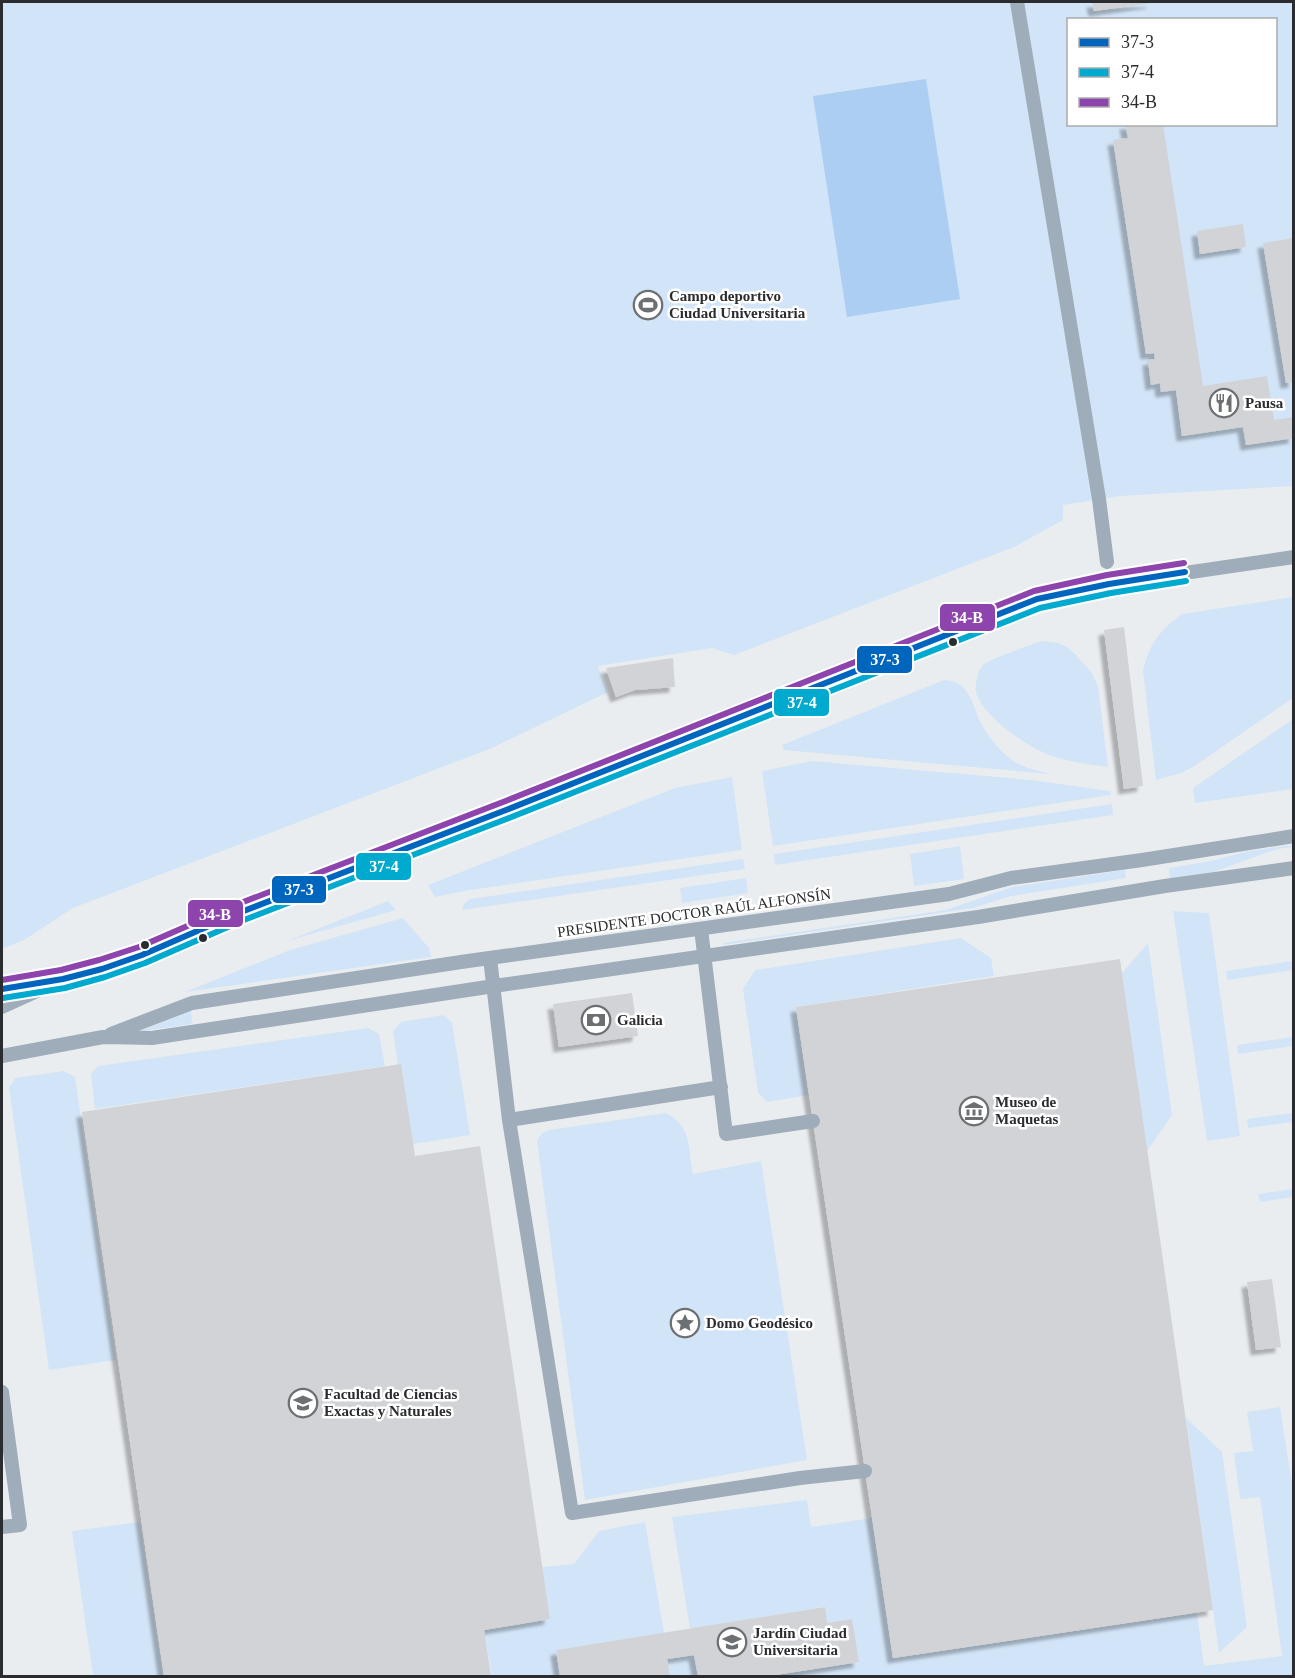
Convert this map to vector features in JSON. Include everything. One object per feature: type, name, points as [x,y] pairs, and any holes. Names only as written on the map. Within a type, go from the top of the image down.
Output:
[{"type":"lane","points":[[1017,2],[1099,499],[1107,562]]},
{"type":"lane","points":[[2,989],[63,979],[142,955],[241,912],[527,802],[803,690],[1037,599],[1109,584],[1293,557]]},
{"type":"lane","name":"PRESIDENTE DOCTOR RAÚL ALFONSÍN","points":[[2,1056],[103,1037],[192,1004],[490,958],[949,894],[1011,878],[1293,836]]},
{"type":"lane","name":"PRESIDENTE DOCTOR RAÚL ALFONSÍN","points":[[103,1037],[152,1038],[282,1017],[978,917],[1293,868]]},
{"type":"lane","points":[[701,929],[726,1134],[813,1121]]},
{"type":"lane","points":[[490,958],[509,1120],[572,1513],[800,1478],[865,1471]]},
{"type":"lane","points":[[2,1007],[63,979]]},
{"type":"lane","points":[[509,1120],[722,1087]]},
{"type":"lane","points":[[2,1392],[20,1525],[2,1527]]},
{"type":"shaded area","name":"Campo deportivo Ciudad Universitaria","points":[[2,2],[1293,2],[1293,486],[1120,496],[1063,505],[1063,520],[1014,547],[734,655],[712,648],[598,666],[608,692],[492,748],[73,908],[24,940],[2,949]]},
{"type":"shaded area","points":[[1293,597],[1293,698],[1193,767],[1156,780],[1143,671],[1156,638],[1182,614]]},
{"type":"shaded area","points":[[1042,641],[1067,647],[1091,672],[1098,686],[1108,767],[1063,759],[1040,751],[1007,730],[980,702],[976,687],[978,673],[982,666],[1001,656]]},
{"type":"shaded area","points":[[944,680],[965,689],[986,732],[1007,756],[1022,765],[1050,774],[784,750],[782,745]]},
{"type":"shaded area","points":[[1293,719],[1293,789],[1195,803],[1193,788]]},
{"type":"shaded area","points":[[812,761],[1031,780],[1110,791],[1111,795],[773,846],[762,771]]},
{"type":"shaded area","points":[[732,777],[742,850],[435,897],[428,885],[675,788]]},
{"type":"shaded area","points":[[1112,804],[1113,815],[775,865],[774,854]]},
{"type":"shaded area","points":[[1293,845],[1293,847],[1277,849],[1213,872],[1170,879],[1169,868],[1211,861],[1248,851]]},
{"type":"shaded area","points":[[960,846],[964,879],[914,886],[910,854]]},
{"type":"shaded area","points":[[743,859],[745,869],[462,910],[464,904],[470,899]]},
{"type":"shaded area","points":[[1125,870],[1126,878],[1011,896],[973,908],[723,945],[723,943],[946,910],[1012,887]]},
{"type":"shaded area","points":[[746,878],[748,893],[682,903],[680,888]]},
{"type":"shaded area","points":[[388,901],[396,910],[287,941]]},
{"type":"shaded area","points":[[1173,911],[1209,913],[1240,1136],[1207,1141]]},
{"type":"shaded area","points":[[403,918],[429,948],[431,957],[185,992],[290,950]]},
{"type":"shaded area","points":[[961,938],[991,958],[994,976],[796,1007],[808,1095],[767,1102],[758,1093],[743,989],[755,970]]},
{"type":"shaded area","points":[[1148,943],[1172,1115],[1147,1151],[1122,973]]},
{"type":"shaded area","points":[[1293,961],[1293,970],[1227,980],[1226,971]]},
{"type":"shaded area","points":[[191,1011],[192,1024],[138,1032]]},
{"type":"shaded area","points":[[444,1015],[452,1023],[470,1135],[413,1144],[393,1031],[401,1022]]},
{"type":"shaded area","points":[[368,1028],[379,1034],[385,1066],[95,1109],[91,1074],[98,1066]]},
{"type":"shaded area","points":[[1293,1037],[1293,1046],[1238,1054],[1237,1045]]},
{"type":"shaded area","points":[[64,1071],[75,1077],[116,1360],[49,1370],[9,1088],[15,1078]]},
{"type":"shaded area","points":[[666,1113],[685,1132],[693,1174],[761,1161],[807,1460],[585,1500],[537,1141],[541,1134],[549,1130]]},
{"type":"shaded area","points":[[1293,1113],[1293,1122],[1248,1128],[1247,1119]]},
{"type":"shaded area","points":[[1293,1189],[1293,1197],[1260,1202],[1258,1194]]},
{"type":"shaded area","points":[[1280,1407],[1294,1497],[1293,1676],[769,1676],[858,1662],[852,1619],[827,1623],[824,1607],[690,1629],[672,1517],[807,1500],[811,1527],[872,1518],[893,1658],[1197,1613],[1204,1666],[1282,1656],[1260,1497],[1240,1499],[1234,1453],[1253,1451],[1247,1412]]},
{"type":"shaded area","points":[[1186,1418],[1222,1452],[1247,1627],[1219,1653]]},
{"type":"shaded area","points":[[140,1522],[163,1676],[93,1676],[72,1531]]},
{"type":"shaded area","points":[[645,1522],[664,1633],[556,1650],[560,1676],[492,1676],[484,1630],[550,1619],[542,1567],[574,1564],[599,1531]]},
{"type":"shaded area","points":[[694,1655],[698,1676],[670,1676],[667,1659]]},
{"type":"water","points":[[926,79],[960,299],[847,317],[813,96]]},
{"type":"building","points":[[1092,2],[1152,2],[1152,3],[1094,11]]},
{"type":"building","points":[[1125,126],[1163,126],[1203,386],[1267,376],[1274,420],[1294,417],[1294,438],[1246,445],[1243,427],[1182,436],[1176,390],[1161,392],[1160,383],[1151,385],[1148,360],[1155,359],[1154,353],[1146,354],[1113,140],[1128,138]]},
{"type":"building","points":[[1243,224],[1246,247],[1200,254],[1197,231]]},
{"type":"building","points":[[1294,238],[1294,382],[1286,383],[1263,243]]},
{"type":"building","points":[[1124,627],[1143,786],[1124,789],[1104,630]]},
{"type":"building","points":[[673,658],[675,687],[635,690],[616,697],[606,668]]},
{"type":"building","points":[[1120,959],[1213,1610],[893,1658],[796,1007]]},
{"type":"building","name":"Galicia","points":[[632,993],[638,1036],[559,1047],[553,1004]]},
{"type":"building","points":[[401,1064],[415,1156],[480,1146],[550,1619],[484,1630],[491,1676],[164,1676],[82,1112]]},
{"type":"building","points":[[1272,1279],[1281,1347],[1256,1350],[1247,1282]]},
{"type":"building","name":"Jardín Ciudad Universitaria","points":[[825,1607],[827,1623],[852,1619],[859,1662],[769,1676],[698,1676],[694,1655],[667,1659],[670,1676],[560,1676],[556,1650]]},
{"type":"transit line","name":"34-B","points":[[2,980],[61,970],[139,947],[238,904],[503,802],[1034,591],[1107,575],[1184,563]]},
{"type":"transit line","name":"37-3","points":[[2,989],[63,979],[142,955],[241,912],[506,810],[1037,599],[1109,584],[1185,572]]},
{"type":"transit line","name":"37-4","points":[[3,998],[65,988],[145,963],[244,920],[1040,608],[1111,593],[1186,581]]},
{"type":"place","name":"Campo deportivo Ciudad Universitaria","points":[[648,305]]},
{"type":"place","name":"Pausa","points":[[1224,403]]},
{"type":"place","name":"Galicia","points":[[596,1020]]},
{"type":"place","name":"Museo de Maquetas","points":[[974,1111]]},
{"type":"place","name":"Domo Geodésico","points":[[685,1323]]},
{"type":"place","name":"Facultad de Ciencias Exactas y Naturales","points":[[303,1403]]},
{"type":"place","name":"Jardín Ciudad Universitaria","points":[[732,1642]]}]
